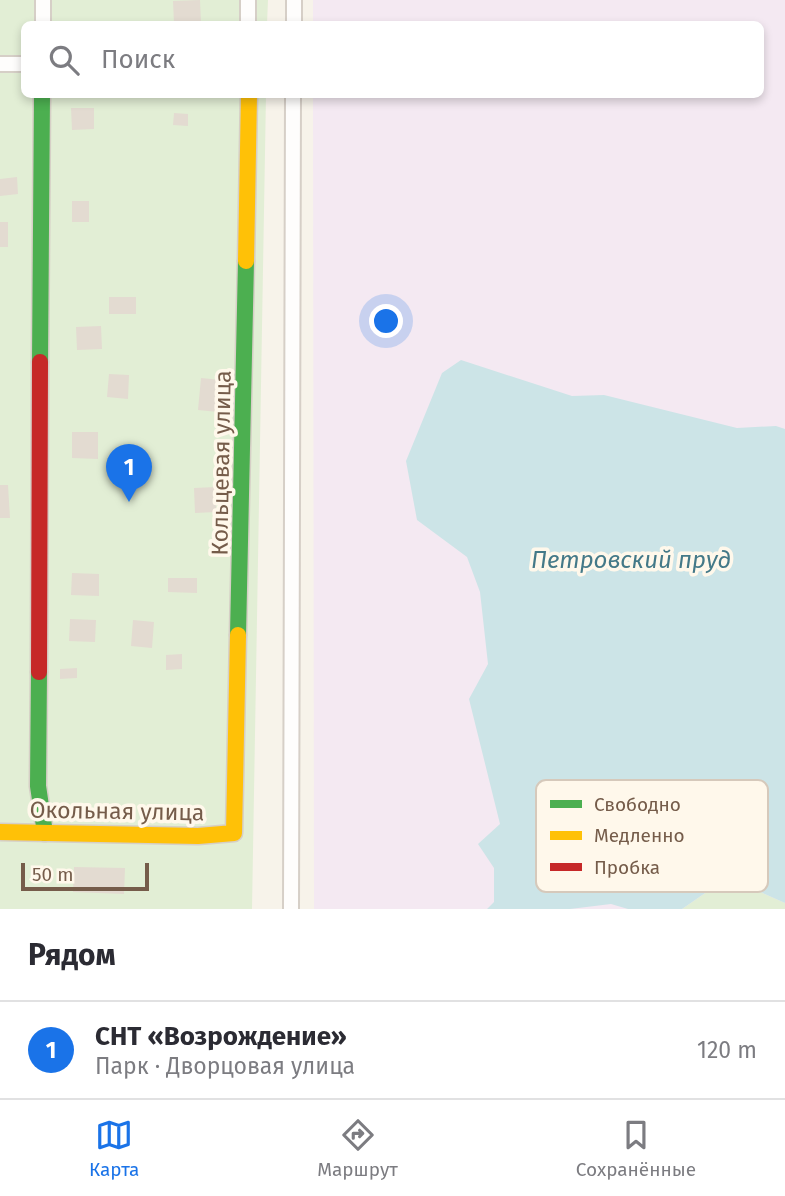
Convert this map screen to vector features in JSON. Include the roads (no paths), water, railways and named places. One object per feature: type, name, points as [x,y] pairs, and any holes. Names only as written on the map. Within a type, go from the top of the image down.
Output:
[{"type":"street","points":[[43,0],[43,21]]},
{"type":"street","points":[[248,0],[248,21]]},
{"type":"street","points":[[294,0],[294,21]]},
{"type":"street","points":[[0,64],[21,64]]},
{"type":"street","points":[[42,98],[38,786],[45,833]]},
{"type":"street","name":"Кольцевая улица","points":[[234,833],[249,98]]},
{"type":"street","points":[[291,909],[293,98]]},
{"type":"street","name":"Окольная улица","points":[[0,832],[198,836],[234,833]]},
{"type":"water","name":"Петровский пруд","points":[[461,360],[572,396],[604,395],[737,428],[776,426],[785,429],[785,903],[760,892],[768,892],[768,780],[536,780],[536,892],[707,892],[682,909],[628,909],[611,904],[570,909],[487,909],[494,902],[494,868],[478,844],[500,824],[469,699],[488,664],[480,592],[467,557],[417,520],[406,461],[442,373]]},
{"type":"place","name":"СНТ «Возрождение»","points":[[129,502]]}]
